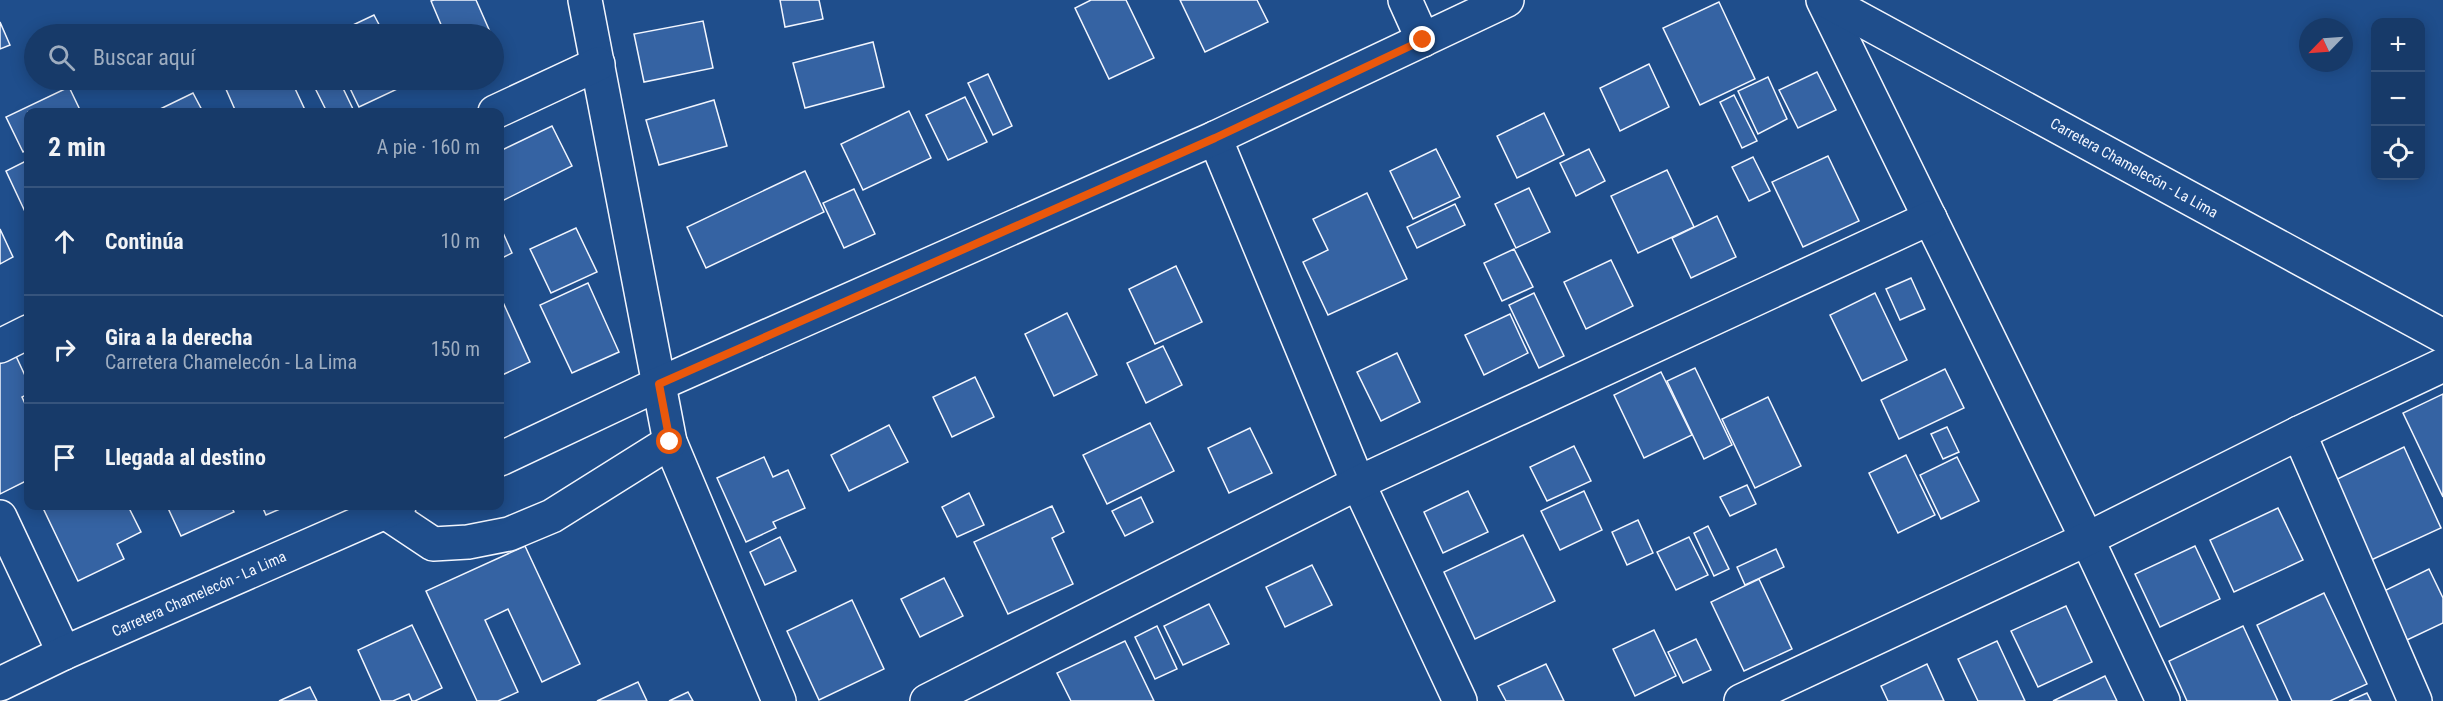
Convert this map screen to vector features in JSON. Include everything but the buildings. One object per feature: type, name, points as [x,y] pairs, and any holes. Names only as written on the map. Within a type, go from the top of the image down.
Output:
[{"type":"street","points":[[1405,0],[1423,40]]},
{"type":"street","points":[[504,457],[659,384],[1215,138],[1507,0]]},
{"type":"street","points":[[1824,0],[2087,539],[2163,701]]},
{"type":"street","name":"Carretera Chamelecón - La Lima","points":[[1824,0],[2443,336]]},
{"type":"street","points":[[592,1],[598,64],[670,442],[779,701]]},
{"type":"street","points":[[504,108],[598,64]]},
{"type":"street","points":[[1215,138],[1358,483],[1460,701]]},
{"type":"street","points":[[927,701],[1358,483],[1930,218]]},
{"type":"street","points":[[0,346],[24,334]]},
{"type":"street","points":[[1741,701],[2087,539],[2443,365]]},
{"type":"street","points":[[2300,433],[2415,701]]},
{"type":"street","points":[[393,510],[433,544],[468,542],[509,534],[552,516],[670,442]]},
{"type":"street","name":"Carretera Chamelecón - La Lima","points":[[0,684],[64,653],[390,510]]},
{"type":"street","points":[[0,517],[64,653]]},
{"type":"route","points":[[670,442],[659,384],[1215,138],[1423,40]]}]
